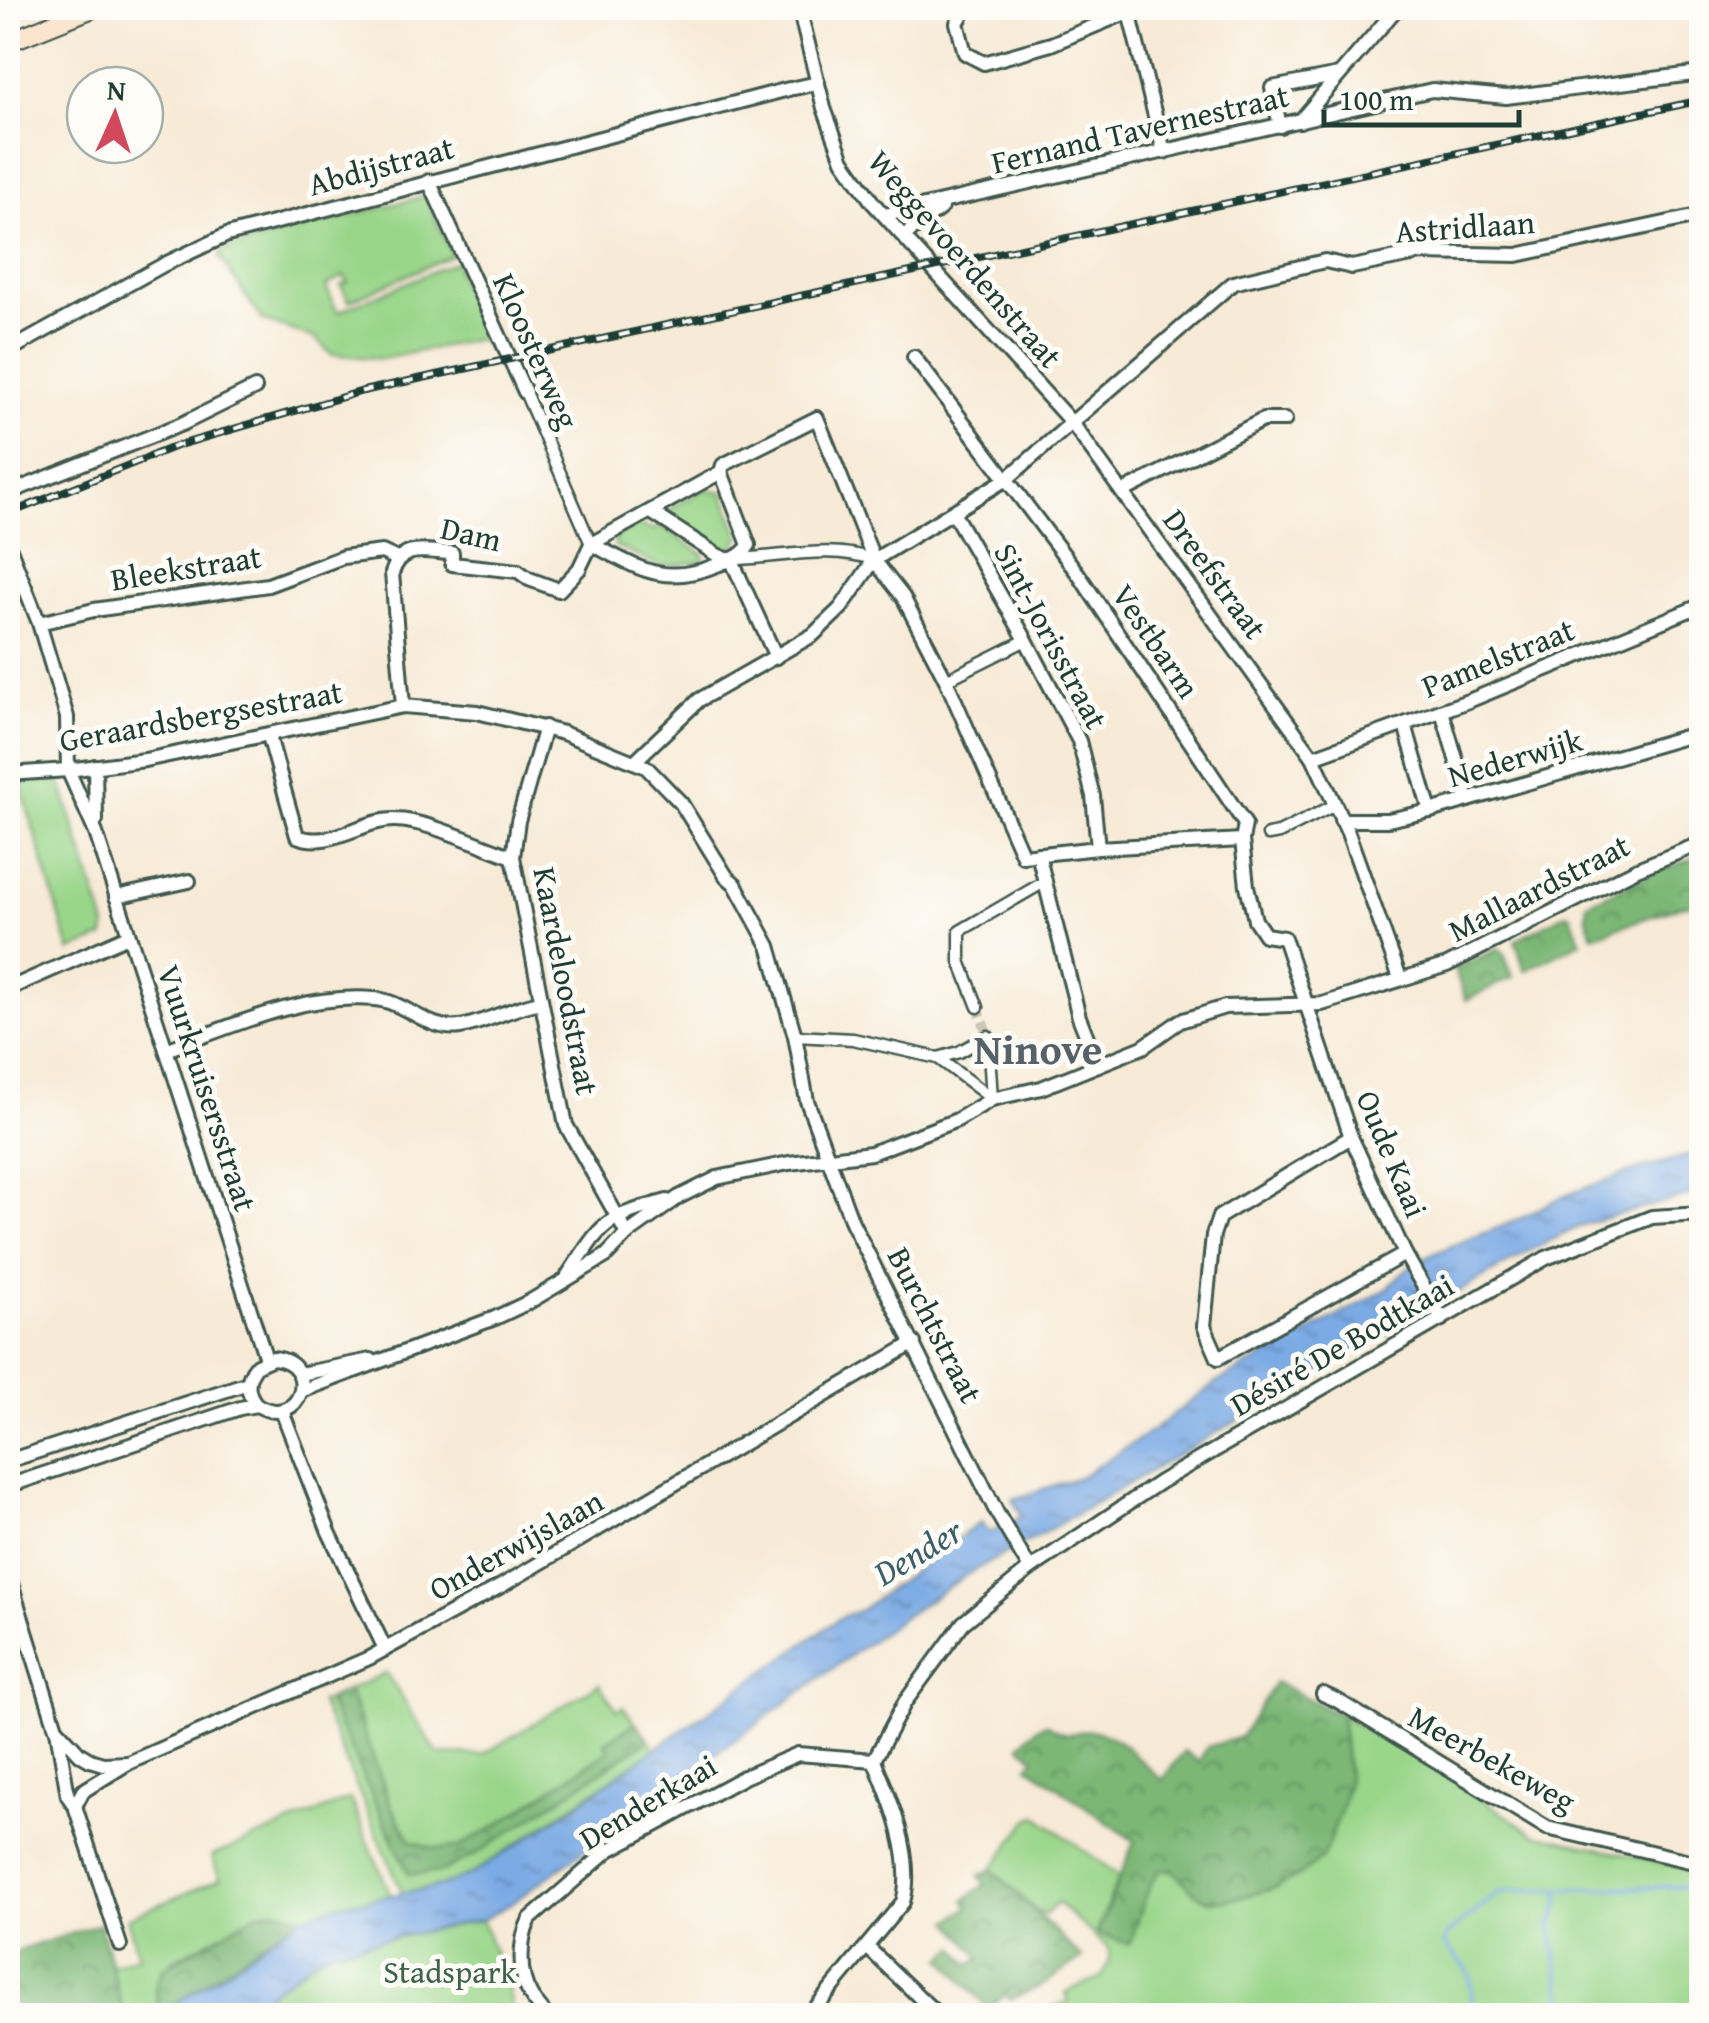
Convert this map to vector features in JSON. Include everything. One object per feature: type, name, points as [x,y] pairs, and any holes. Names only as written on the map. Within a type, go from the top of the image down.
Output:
[{"type":"main road","points":[[8,42],[94,8]]},
{"type":"street","name":"Weggevoerdenstraat","points":[[799,8],[842,160],[885,215],[1072,423]]},
{"type":"street","points":[[966,8],[957,23],[962,48],[969,58],[984,64],[1052,44],[1128,10],[1164,152]]},
{"type":"street","points":[[1300,122],[1397,8]]},
{"type":"street","name":"Fernand Tavernestraat","points":[[885,215],[1432,90],[1506,97],[1702,73]]},
{"type":"street","points":[[1280,126],[1272,88],[1339,75]]},
{"type":"street","name":"Abdijstraat","points":[[8,351],[227,234],[818,83]]},
{"type":"street","name":"Kloosterweg","points":[[429,182],[591,544]]},
{"type":"street","name":"Fernand Tavernestraat","points":[[904,236],[946,203]]},
{"type":"street","name":"Astridlaan","points":[[1072,423],[1234,283],[1324,261],[1352,267],[1422,253],[1518,255],[1702,215]]},
{"type":"street","name":"Vestbarm","points":[[914,357],[1079,575],[1245,824],[1247,886],[1255,920],[1265,935],[1284,938],[1308,1003]]},
{"type":"street","points":[[8,493],[182,424],[256,388]]},
{"type":"street","points":[[591,544],[661,576],[703,570],[745,552],[750,545],[722,472],[723,465],[818,418],[874,560],[903,597],[946,680],[1022,856],[1248,838]]},
{"type":"street","points":[[1122,492],[1263,420],[1285,420]]},
{"type":"street","points":[[634,762],[698,700],[813,636],[841,608],[874,560],[1008,478],[1072,423]]},
{"type":"street","name":"Dreefstraat","points":[[1072,423],[1313,757],[1335,804],[1400,978]]},
{"type":"street","points":[[591,544],[722,472]]},
{"type":"street","points":[[652,512],[730,560],[829,552],[874,560]]},
{"type":"street","name":"Sint-Jorisstraat","points":[[954,514],[1079,741],[1092,796],[1098,848]]},
{"type":"street","points":[[8,544],[39,623],[67,717],[68,770]]},
{"type":"street","name":"Dam","points":[[403,706],[392,573],[397,559],[405,553],[452,553],[452,564],[518,571],[559,590],[579,569],[591,544]]},
{"type":"street","name":"Bleekstraat","points":[[39,623],[94,610],[268,585],[343,557],[382,552],[397,559]]},
{"type":"street","points":[[730,560],[776,656]]},
{"type":"street","name":"Pamelstraat","points":[[1313,757],[1442,711],[1702,605]]},
{"type":"street","points":[[946,680],[1026,640]]},
{"type":"street","name":"Geraardsbergsestraat","points":[[8,774],[145,760],[403,706],[477,712],[545,728],[634,762]]},
{"type":"street","points":[[1442,711],[1468,800]]},
{"type":"street","points":[[1405,725],[1430,811]]},
{"type":"street","name":"Kaardeloodstraat","points":[[545,728],[518,821],[514,857],[566,1125],[627,1234]]},
{"type":"street","name":"Nederwijk","points":[[1341,820],[1388,820],[1430,811],[1702,732]]},
{"type":"street","points":[[269,736],[297,836],[317,840],[392,819],[427,825],[514,857]]},
{"type":"street","name":"Burchtstraat","points":[[634,762],[646,767],[670,789],[735,884],[769,946],[795,1036],[807,1101],[852,1222],[997,1513],[1030,1569]]},
{"type":"street","name":"Vuurkruisersstraat","points":[[96,766],[96,833]]},
{"type":"street","name":"Vuurkruisersstraat","points":[[68,770],[96,833],[266,1359]]},
{"type":"street","points":[[1268,835],[1335,804]]},
{"type":"street","name":"Mallaardstraat","points":[[678,1197],[741,1171],[872,1153],[957,1120],[992,1099],[1040,1088],[1151,1044],[1180,1021],[1209,1012],[1322,1004],[1469,955],[1637,868],[1702,843]]},
{"type":"street","points":[[1038,854],[1080,1018],[1098,1065]]},
{"type":"street","points":[[116,897],[189,881]]},
{"type":"street","points":[[978,1008],[960,961],[960,931],[1046,881]]},
{"type":"street","points":[[8,989],[128,936]]},
{"type":"street","points":[[166,1050],[278,1010],[327,1000],[378,999],[394,1003],[439,1028],[456,1028],[514,1006],[541,1002]]},
{"type":"street","name":"Oude Kaai","points":[[1308,1003],[1351,1137],[1440,1316]]},
{"type":"street","points":[[795,1036],[853,1039],[938,1058],[992,1099]]},
{"type":"street","points":[[938,1058],[988,1036],[994,1082],[992,1099]]},
{"type":"street","points":[[1351,1137],[1219,1217],[1213,1235],[1204,1326],[1218,1358],[1406,1254]]},
{"type":"street","points":[[564,1282],[600,1228],[617,1214],[678,1197]]},
{"type":"street","points":[[301,1391],[496,1318],[606,1256],[627,1234],[678,1197]]},
{"type":"street","points":[[1701,1214],[1702,1245]]},
{"type":"street","name":"Désiré De Bodtkaai","points":[[874,1760],[926,1671],[963,1623],[1030,1569],[1160,1482],[1440,1316],[1546,1258],[1652,1217],[1701,1214]]},
{"type":"street","name":"Onderwijslaan","points":[[75,1806],[83,1791],[128,1763],[385,1649],[620,1519],[914,1343]]},
{"type":"street","points":[[300,1374],[408,1352]]},
{"type":"street","points":[[266,1359],[288,1361],[300,1374],[301,1391],[293,1405],[282,1411],[267,1411],[248,1392],[250,1373],[266,1359]]},
{"type":"street","points":[[8,1461],[248,1383]]},
{"type":"street","points":[[8,1486],[257,1405]]},
{"type":"street","points":[[282,1411],[329,1532],[385,1649]]},
{"type":"street","points":[[8,1574],[56,1728],[68,1796],[75,1806],[120,1945]]},
{"type":"street","name":"Meerbekeweg","points":[[1322,1694],[1338,1700],[1547,1828],[1702,1864]]},
{"type":"street","points":[[56,1728],[90,1760],[128,1763]]},
{"type":"street","name":"Denderkaai","points":[[546,2016],[528,1986],[522,1954],[524,1931],[530,1918],[609,1850],[698,1800],[798,1754],[874,1760]]},
{"type":"street","points":[[808,2016],[898,1912],[906,1888],[898,1832],[874,1760]]},
{"type":"street","points":[[867,1947],[939,2016]]},
{"type":"green space","points":[[425,196],[452,255],[349,301],[341,285],[348,282],[344,276],[326,286],[338,312],[455,262],[460,264],[456,270],[471,303],[480,304],[493,342],[486,346],[479,339],[382,359],[331,354],[315,338],[262,320],[219,256],[225,249]]},
{"type":"green space","points":[[707,489],[723,492],[740,537],[733,549],[723,550],[672,517],[671,508]]},
{"type":"green space","points":[[639,525],[664,528],[703,554],[704,561],[661,567],[615,546],[615,536]]},
{"type":"green space","points":[[60,781],[106,926],[104,937],[70,951],[20,783]]},
{"type":"green space","points":[[1701,856],[1701,903],[1593,936],[1586,915],[1587,903]]},
{"type":"green space","points":[[1567,913],[1581,942],[1525,971],[1515,940]]},
{"type":"green space","points":[[1498,949],[1513,977],[1466,1000],[1454,969]]},
{"type":"green space","points":[[386,1673],[438,1754],[482,1755],[599,1684],[617,1710],[623,1707],[636,1723],[605,1742],[609,1751],[498,1825],[458,1847],[435,1849],[411,1841],[392,1808],[348,1690]]},
{"type":"green space","points":[[1275,1682],[1341,1715],[1348,1778],[1342,1808],[1323,1857],[1299,1876],[1269,1890],[1228,1900],[1208,1901],[1172,1869],[1160,1870],[1149,1887],[1130,1944],[1097,1934],[1134,1841],[1028,1766],[1035,1758],[1020,1745],[1038,1727],[1047,1724],[1069,1734],[1099,1732],[1124,1746],[1162,1780],[1184,1751],[1199,1762],[1207,1747],[1241,1737]]},
{"type":"green space","points":[[348,1690],[392,1808],[411,1841],[435,1849],[458,1847],[498,1825],[608,1751],[605,1742],[636,1723],[649,1740],[473,1856],[440,1872],[409,1874],[327,1700]]},
{"type":"green space","points":[[327,1700],[409,1874],[440,1872],[473,1856],[649,1740],[656,1749],[474,1873],[441,1886],[403,1894],[320,1702]]},
{"type":"green space","points":[[1341,1715],[1434,1767],[1534,1834],[1701,1871],[1701,2015],[1031,2015],[1068,2003],[1065,1992],[1102,1977],[1109,1962],[1109,1949],[1058,1903],[1045,1915],[1039,1914],[992,1869],[1029,1819],[1037,1816],[1119,1876],[1097,1933],[1129,1943],[1149,1887],[1160,1870],[1172,1869],[1194,1892],[1323,1856],[1342,1808],[1348,1778]]},
{"type":"green space","points":[[350,1799],[391,1896],[337,1905],[301,1917],[273,1909],[172,1960],[155,1989],[160,2014],[124,2015],[110,1965],[138,1956],[127,1918],[220,1879],[212,1856]]},
{"type":"green space","points":[[992,1869],[1082,1958],[1043,1985],[1010,2000],[1006,1994],[988,2009],[943,1958],[956,1947],[969,1965],[981,1958],[950,1921],[969,1907],[964,1900],[986,1884],[979,1876]]},
{"type":"green space","points":[[273,1909],[301,1917],[160,2014],[155,1989],[162,1969],[258,1913]]},
{"type":"green space","name":"Stadspark","points":[[482,1920],[514,2015],[239,2016],[326,1951]]},
{"type":"green space","points":[[100,1924],[124,2015],[8,2015],[8,1954]]},
{"type":"water","points":[[1701,1152],[1701,1192],[1585,1224],[1531,1250],[971,1572],[906,1615],[512,1903],[482,1920],[326,1951],[239,2015],[157,2016],[301,1917],[337,1905],[441,1886],[474,1873],[841,1617],[861,1610],[981,1522],[989,1533],[1022,1516],[1013,1499],[1080,1477],[1153,1430],[1214,1384],[1389,1288],[1398,1277],[1428,1257],[1586,1188]]},
{"type":"waterway","points":[[1469,2016],[1470,1978],[1444,1942],[1448,1934],[1497,1894],[1702,1886]]},
{"type":"waterway","points":[[1558,1889],[1560,1901],[1551,1926],[1566,2016]]},
{"type":"tunnel","points":[[978,1007],[988,1036]]},
{"type":"railway","points":[[8,514],[176,446],[363,391],[1702,100]]},
{"type":"district","name":"Ninove","points":[[1038,1049]]},
{"type":"water label","name":"Dender","points":[[918,1552]]}]
